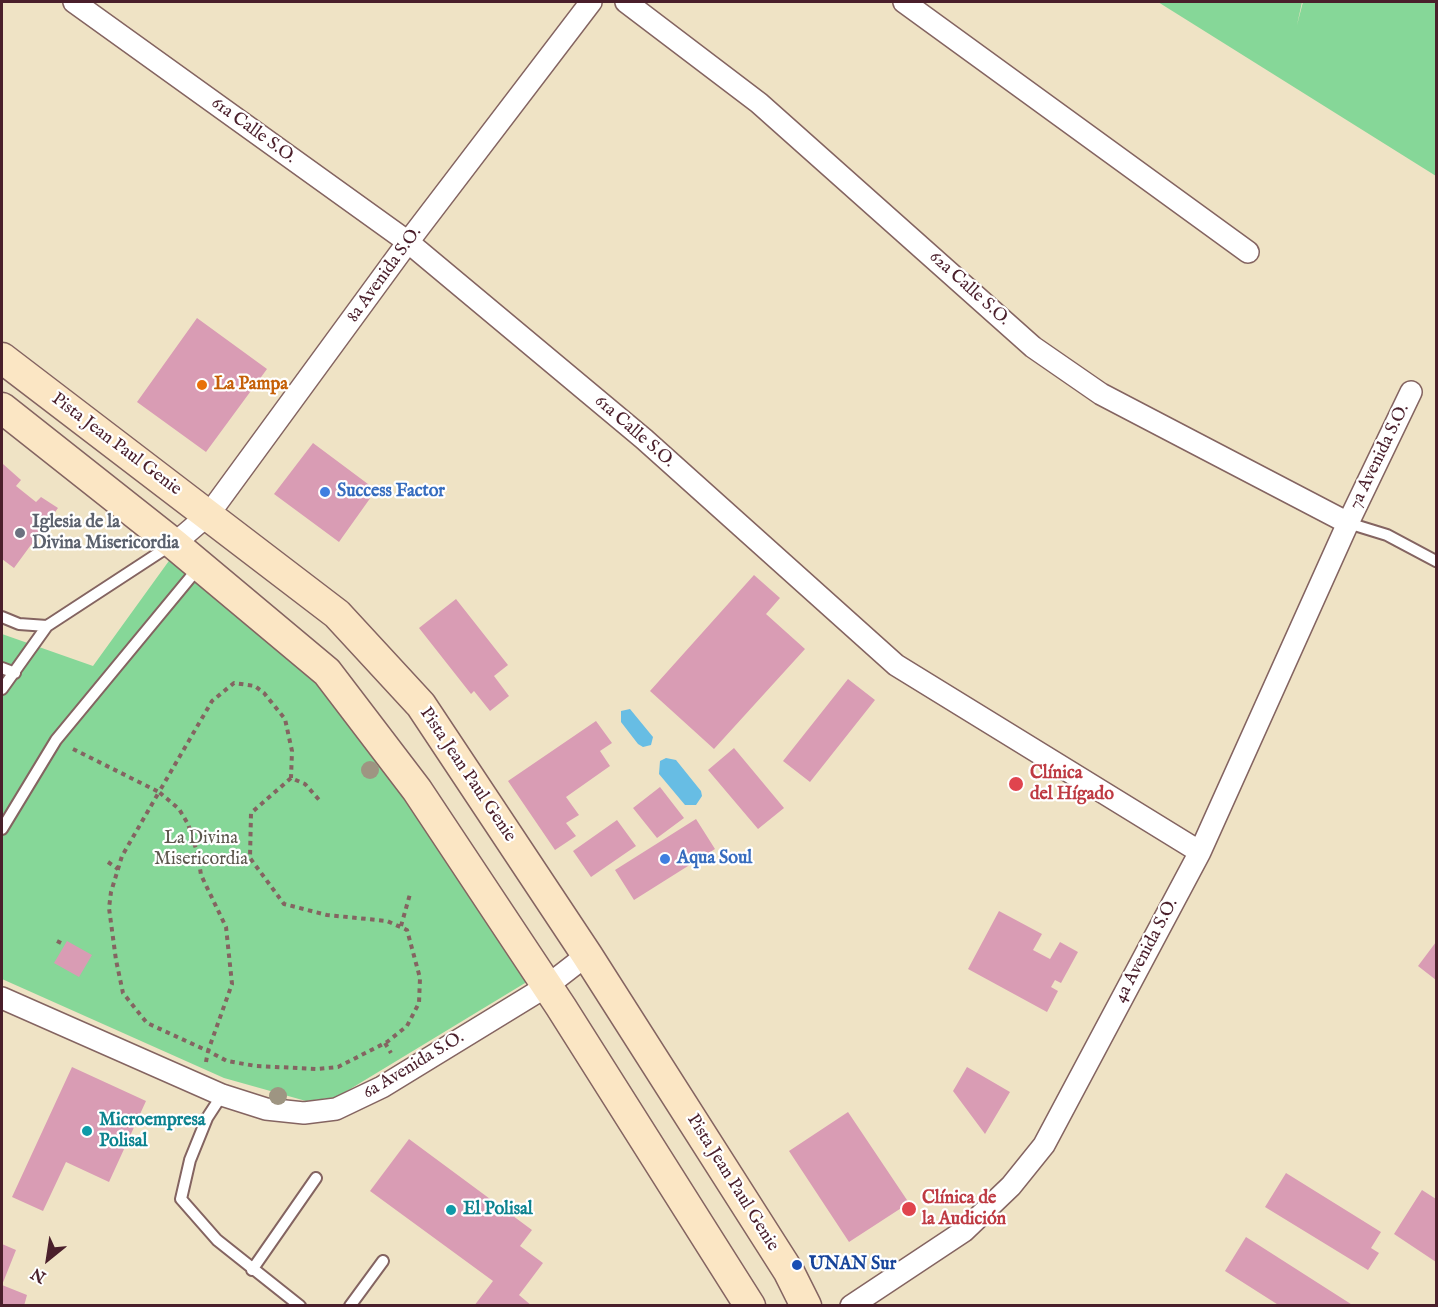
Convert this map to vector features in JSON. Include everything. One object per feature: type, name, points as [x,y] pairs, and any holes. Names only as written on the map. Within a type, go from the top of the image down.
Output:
[{"type":"main road","name":"Pista Jean Paul Genie","points":[[2,358],[337,614],[421,705],[587,955],[783,1262],[806,1305]]},
{"type":"main road","points":[[2,408],[174,544],[327,672],[417,790],[547,986],[744,1301]]},
{"type":"street","name":"61a Calle S.O.","points":[[74,2],[408,242],[644,439],[896,664],[1200,852]]},
{"type":"street","name":"8a Avenida S.O.","points":[[174,544],[209,514],[408,242],[591,2]]},
{"type":"street","name":"62a Calle S.O.","points":[[626,2],[759,103],[1033,347],[1101,394],[1348,523]]},
{"type":"street","points":[[904,2],[1248,252]]},
{"type":"street","name":"7a Avenida S.O.","points":[[1348,523],[1411,392]]},
{"type":"street","name":"4a Avenida S.O.","points":[[851,1305],[964,1231],[1011,1186],[1044,1145],[1200,852],[1348,523]]},
{"type":"street","name":"6a Avenida S.O.","points":[[2,998],[222,1095],[266,1109],[304,1113],[336,1109],[382,1087],[547,986],[587,955]]},
{"type":"lane","points":[[1348,523],[1387,535],[1437,561]]},
{"type":"lane","points":[[2,689],[47,626],[140,567],[153,555],[174,544]]},
{"type":"lane","points":[[2,829],[56,740],[200,567]]},
{"type":"lane","points":[[2,617],[19,624],[47,626]]},
{"type":"lane","points":[[2,668],[15,673]]},
{"type":"lane","points":[[222,1095],[207,1118],[190,1160],[181,1199],[217,1240],[252,1270],[300,1305]]},
{"type":"lane","points":[[252,1270],[316,1178]]},
{"type":"lane","points":[[350,1305],[383,1261]]},
{"type":"path","points":[[234,683],[244,683],[264,693],[285,719],[292,751],[291,778],[251,813],[250,858],[262,878],[284,904],[327,915],[387,921],[401,926],[407,930],[413,944],[420,978],[419,1003],[407,1026],[385,1043],[338,1067],[317,1069],[256,1066],[227,1061],[152,1027],[123,993],[109,909],[122,856],[212,701],[234,683]]},
{"type":"path","points":[[56,740],[159,792],[179,809],[188,824],[198,855],[201,875],[225,927],[232,984],[206,1062]]},
{"type":"path","points":[[291,778],[305,784],[321,802]]},
{"type":"path","points":[[108,862],[118,869]]},
{"type":"path","points":[[401,926],[410,894]]},
{"type":"path","points":[[57,941],[65,945]]},
{"type":"path","points":[[385,1043],[391,1053]]},
{"type":"green space","points":[[1158,2],[1302,2],[1297,25],[1303,2],[1436,2],[1436,176]]},
{"type":"green space","name":"La Divina Misericordia","points":[[171,558],[320,677],[388,764],[530,980],[337,1097],[306,1101],[224,1078],[2,979],[2,634],[93,666]]},
{"type":"water","points":[[630,709],[653,737],[651,745],[643,747],[638,744],[621,722],[621,711]]},
{"type":"water","points":[[666,758],[676,760],[701,791],[702,796],[696,805],[685,805],[659,774],[660,761]]},
{"type":"building","name":"La Pampa","points":[[197,318],[267,369],[206,452],[137,402]]},
{"type":"building","name":"Success Factor","points":[[313,443],[376,490],[339,542],[274,494]]},
{"type":"building","name":"Iglesia de la Divina Misericordia","points":[[3,464],[21,480],[16,486],[36,502],[41,497],[58,508],[14,568],[2,559]]},
{"type":"building","points":[[754,575],[780,598],[766,614],[805,649],[714,749],[650,691]]},
{"type":"building","points":[[456,599],[508,665],[494,676],[509,696],[490,711],[474,691],[471,694],[419,628]]},
{"type":"building","points":[[848,679],[875,700],[810,782],[783,761]]},
{"type":"building","points":[[596,721],[612,743],[600,751],[610,766],[566,797],[579,815],[566,823],[576,836],[555,850],[508,781]]},
{"type":"building","points":[[734,748],[784,808],[758,829],[708,770]]},
{"type":"building","points":[[660,787],[684,818],[657,838],[633,808]]},
{"type":"building","name":"Aqua Soul","points":[[696,819],[715,849],[634,900],[615,870]]},
{"type":"building","points":[[617,820],[636,846],[591,877],[573,851]]},
{"type":"building","points":[[999,911],[1042,934],[1033,950],[1050,959],[1060,942],[1078,952],[1061,983],[1055,980],[1051,987],[1058,991],[1047,1012],[968,969]]},
{"type":"building","points":[[67,941],[92,955],[79,977],[54,963]]},
{"type":"building","points":[[1436,942],[1436,980],[1418,966]]},
{"type":"building","name":"Microempresa Polisal","points":[[72,1067],[146,1101],[109,1182],[66,1162],[43,1211],[12,1197]]},
{"type":"building","points":[[967,1067],[1010,1092],[985,1134],[953,1091]]},
{"type":"building","points":[[848,1112],[909,1203],[849,1242],[789,1151]]},
{"type":"building","name":"El Polisal","points":[[409,1139],[532,1230],[520,1246],[543,1263],[519,1295],[532,1306],[474,1306],[493,1281],[370,1191]]},
{"type":"building","points":[[1286,1173],[1381,1232],[1371,1248],[1379,1253],[1368,1270],[1265,1207]]},
{"type":"building","points":[[1422,1190],[1436,1199],[1436,1262],[1394,1234]]},
{"type":"building","points":[[1246,1237],[1354,1306],[1280,1306],[1225,1271]]},
{"type":"building","points":[[2,1244],[16,1250],[2,1285]]},
{"type":"building","points":[[2,1285],[27,1295],[24,1306],[2,1306]]},
{"type":"place","name":"La Pampa","points":[[202,385]]},
{"type":"place","name":"Success Factor","points":[[325,492]]},
{"type":"place","name":"Iglesia de la Divina Misericordia","points":[[20,533]]},
{"type":"place","name":"Clínica del Hígado","points":[[1016,784]]},
{"type":"place","name":"Aqua Soul","points":[[665,859]]},
{"type":"place","name":"Microempresa Polisal","points":[[87,1131]]},
{"type":"place","name":"Clínica de la Audición","points":[[909,1209]]},
{"type":"place","name":"El Polisal","points":[[451,1210]]},
{"type":"place","name":"UNAN Sur","points":[[797,1265]]}]
